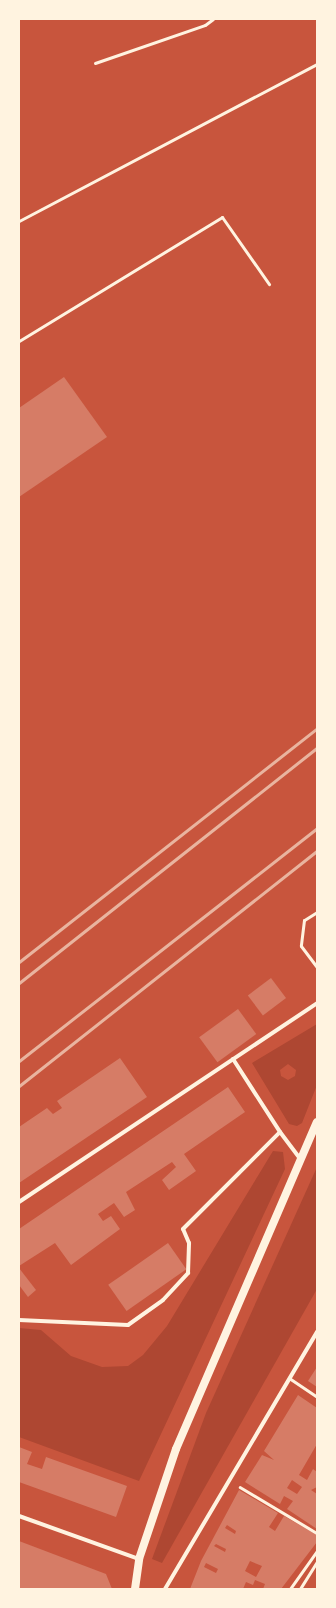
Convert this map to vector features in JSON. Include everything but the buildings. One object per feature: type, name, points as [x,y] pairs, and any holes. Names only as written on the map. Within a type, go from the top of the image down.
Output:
[{"type":"main road","points":[[135,1589],[138,1559],[179,1441],[302,1161],[317,1122]]},
{"type":"street","points":[[19,1202],[317,1003]]},
{"type":"street","points":[[233,1059],[280,1132],[302,1161]]},
{"type":"street","points":[[19,1320],[128,1325],[163,1300],[188,1273],[189,1243],[183,1229],[280,1132]]},
{"type":"street","points":[[165,1589],[317,1332]]},
{"type":"street","points":[[19,1516],[138,1559]]},
{"type":"lane","points":[[95,63],[205,25],[213,19]]},
{"type":"lane","points":[[19,221],[317,64]]},
{"type":"lane","points":[[19,341],[222,217],[269,284]]},
{"type":"lane","points":[[317,912],[304,920],[301,946],[317,967]]},
{"type":"lane","points":[[289,1378],[317,1397]]},
{"type":"path","points":[[240,1486],[317,1533]]},
{"type":"path","points":[[290,1589],[317,1550]]},
{"type":"path","points":[[300,1589],[317,1562]]},
{"type":"shaded area","points":[[317,1024],[317,1085],[302,1123],[297,1126],[289,1124],[252,1063]],"holes":[[[288,1064],[296,1070],[295,1076],[288,1080],[281,1076],[280,1070]]]},
{"type":"shaded area","points":[[273,1151],[283,1152],[285,1169],[139,1481],[19,1437],[19,1328],[41,1330],[71,1356],[102,1367],[128,1366],[143,1355],[167,1326]]},
{"type":"shaded area","points":[[317,1167],[317,1289],[162,1563],[152,1559],[206,1413]]},
{"type":"railway","points":[[19,962],[317,728]]},
{"type":"railway","points":[[19,983],[317,748]]},
{"type":"railway","points":[[19,1061],[317,828]]},
{"type":"railway","points":[[19,1086],[317,851]]}]
